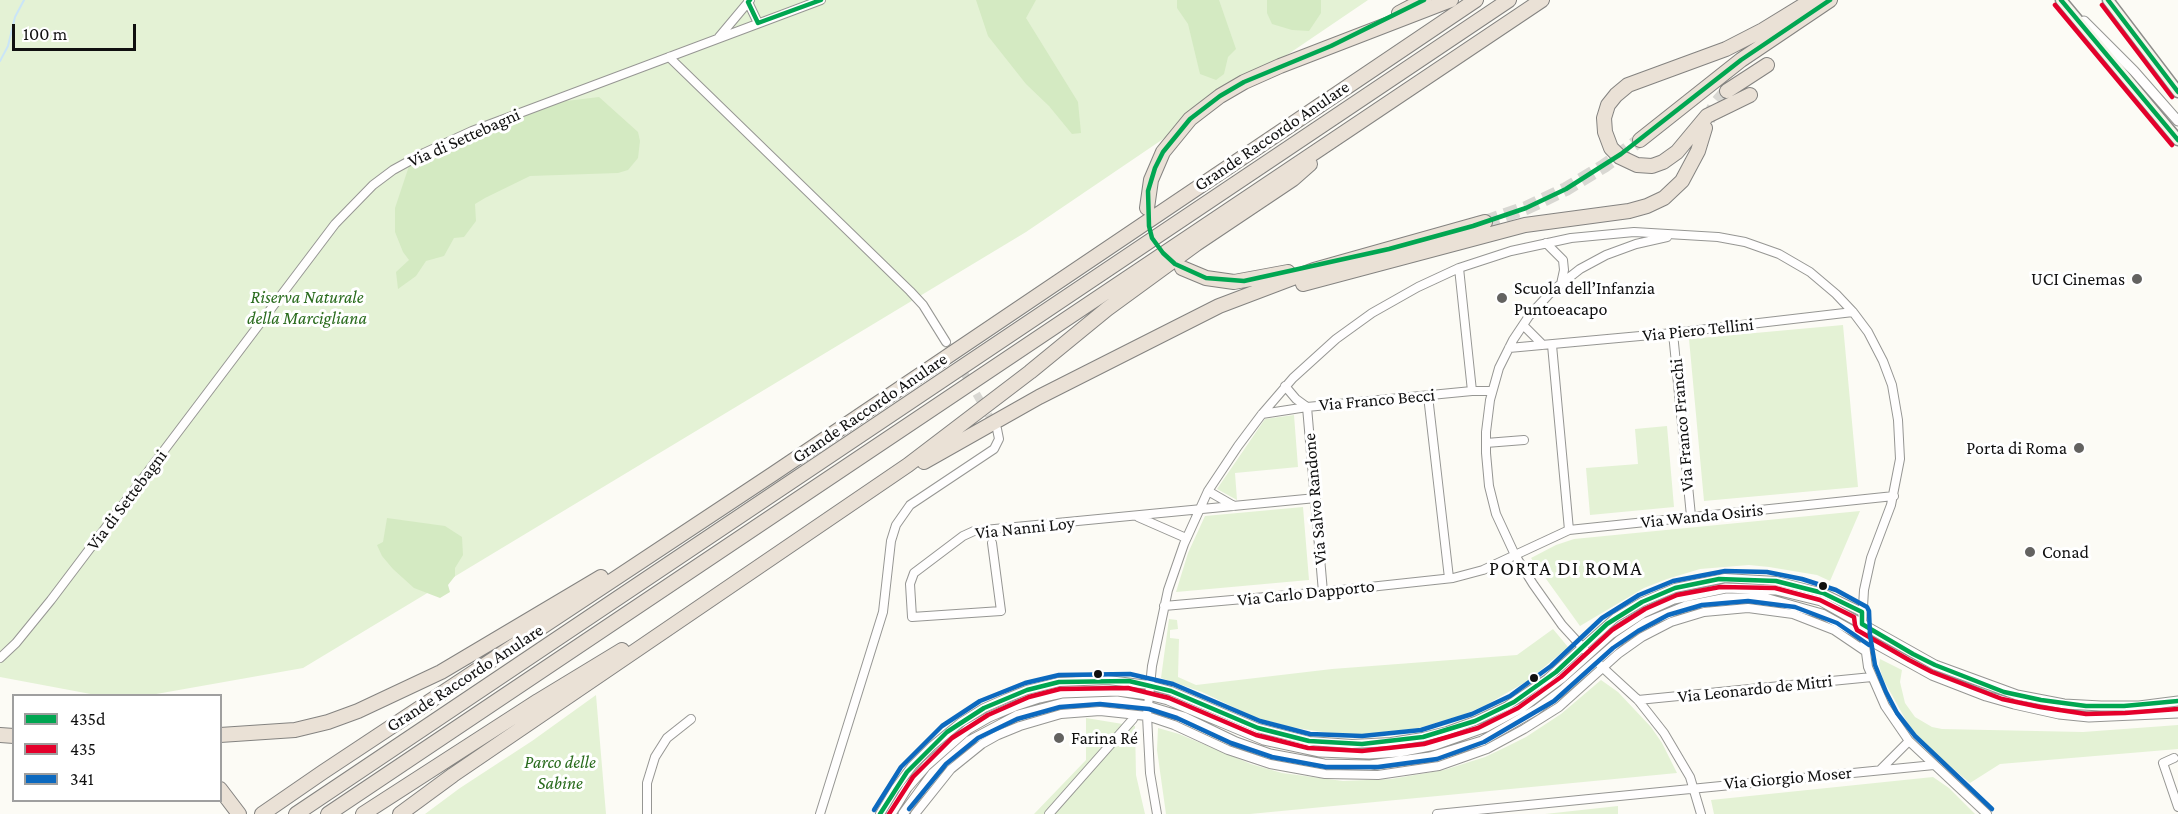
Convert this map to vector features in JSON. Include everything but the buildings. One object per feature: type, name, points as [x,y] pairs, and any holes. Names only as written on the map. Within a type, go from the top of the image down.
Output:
[{"type":"highway","points":[[1331,46],[1424,0]]},
{"type":"highway","points":[[1147,207],[1151,180],[1160,158],[1173,138],[1195,115],[1227,92],[1244,82],[1331,46],[1451,0]]},
{"type":"highway","name":"Grande Raccordo Anulare","points":[[262,814],[1476,0]]},
{"type":"highway","name":"Grande Raccordo Anulare","points":[[296,814],[1509,0]]},
{"type":"highway","name":"Grande Raccordo Anulare","points":[[328,814],[1542,0]]},
{"type":"highway","points":[[1750,95],[1707,116],[1677,152],[1663,162],[1652,166],[1637,165],[1620,157],[1611,148],[1606,136],[1604,118],[1608,105],[1616,94],[1628,85],[1726,50],[1812,0]]},
{"type":"highway","points":[[1640,140],[1741,60],[1830,0]]},
{"type":"highway","points":[[1727,91],[1767,65]]},
{"type":"highway","points":[[400,814],[453,775],[868,494],[947,436],[1164,266],[1293,178],[1350,128]]},
{"type":"highway","points":[[1147,343],[1312,281],[1525,225],[1629,211],[1647,206],[1667,196],[1682,181],[1698,151],[1705,128]]},
{"type":"highway","points":[[868,494],[1039,397],[1219,306],[1274,285],[1485,222]]},
{"type":"highway","points":[[1182,268],[1206,278],[1239,282],[1389,249]]},
{"type":"highway","points":[[222,735],[295,730],[328,722],[412,687],[500,638],[772,474]]},
{"type":"highway","points":[[363,814],[538,701],[613,655],[708,602]]},
{"type":"highway","points":[[222,792],[238,814]]},
{"type":"main road","points":[[2108,0],[2178,92]]},
{"type":"main road","points":[[2064,3],[2178,140]]},
{"type":"street","name":"Via di Settebagni","points":[[0,658],[16,643],[51,600],[335,224],[364,192],[393,171],[462,135],[821,0]]},
{"type":"street","points":[[718,38],[749,1],[758,23]]},
{"type":"street","points":[[2064,3],[2134,71],[2178,121]]},
{"type":"street","points":[[669,57],[910,291],[923,305],[946,342]]},
{"type":"street","points":[[2161,68],[2178,85]]},
{"type":"street","points":[[1157,814],[1150,774],[1147,711],[1164,606],[1173,572],[1186,538],[1208,491],[1262,414],[1285,386],[1327,346],[1360,321],[1404,294],[1459,268],[1511,251],[1545,243],[1625,232],[1732,239],[1779,254],[1816,277],[1853,312],[1878,349],[1894,391],[1900,459],[1894,496],[1871,558],[1862,612],[1865,651],[1872,677],[1885,706],[1909,741],[1987,814]]},
{"type":"street","points":[[1678,236],[1643,242],[1613,252],[1588,264],[1546,296],[1523,325],[1499,368],[1487,416],[1486,443],[1492,500],[1515,555],[1545,602],[1581,647],[1638,700],[1664,733],[1690,777],[1701,814]]},
{"type":"street","points":[[1545,243],[1563,260],[1564,270],[1560,284]]},
{"type":"street","points":[[1459,268],[1472,391]]},
{"type":"street","name":"Via Piero Tellini","points":[[1509,348],[1673,333],[1853,312]]},
{"type":"street","points":[[1523,325],[1543,345]]},
{"type":"street","name":"Via Franco Franchi","points":[[1673,333],[1691,516]]},
{"type":"street","points":[[1552,345],[1569,531]]},
{"type":"street","points":[[1285,386],[1296,399],[1307,407]]},
{"type":"street","name":"Via Franco Becci","points":[[1262,414],[1307,407],[1492,391]]},
{"type":"street","points":[[1428,396],[1449,578]]},
{"type":"street","name":"Via Salvo Randone","points":[[1307,407],[1323,592]]},
{"type":"street","points":[[820,814],[883,612],[891,541],[896,525],[905,511],[916,501],[994,449],[999,439],[997,429]]},
{"type":"street","points":[[1486,443],[1524,440]]},
{"type":"street","points":[[1208,491],[1235,507]]},
{"type":"street","name":"Via Wanda Osiris","points":[[1515,555],[1569,531],[1691,516],[1894,496]]},
{"type":"street","name":"Via Nanni Loy","points":[[992,543],[1001,612],[912,617],[910,584],[914,573],[968,533],[1316,498]]},
{"type":"street","name":"Via Nanni Loy","points":[[1135,516],[1186,538]]},
{"type":"street","name":"Via Carlo Dapporto","points":[[1164,606],[1449,578],[1476,572],[1515,555]]},
{"type":"street","points":[[915,814],[951,769],[982,744],[998,735],[1037,720],[1086,711],[1147,711],[1162,720],[1246,756],[1307,771],[1342,775],[1378,775],[1439,765],[1487,749],[1558,707],[1635,641],[1689,584],[1719,579],[1821,601],[1935,665],[2017,695],[2053,702],[2101,706],[2139,706],[2178,701]]},
{"type":"street","points":[[891,814],[918,774],[956,738],[989,717],[1032,705],[1062,693],[1171,691],[1258,728],[1309,741],[1374,744],[1431,735],[1475,721],[1501,709],[1547,679],[1615,618],[1765,589],[1813,590],[1862,612]]},
{"type":"street","points":[[1764,609],[1765,589]]},
{"type":"street","points":[[1765,589],[1822,614],[1932,675],[1986,696],[2059,714],[2089,717],[2178,713]]},
{"type":"street","points":[[880,814],[912,766],[947,732],[984,708],[1028,690],[1059,682],[1129,681],[1264,740],[1320,752],[1369,754],[1399,752],[1435,745],[1499,726],[1554,697],[1592,658],[1665,608],[1692,615],[1722,609],[1764,609],[1793,614],[1820,623],[1865,651]]},
{"type":"street","name":"Via Leonardo de Mitri","points":[[1638,700],[1872,677]]},
{"type":"street","points":[[1028,690],[1037,720]]},
{"type":"street","points":[[903,814],[933,772],[961,747],[1032,705],[1117,702],[1147,711],[1184,717],[1236,742],[1263,751],[1324,764],[1370,765],[1397,763],[1450,752],[1482,741],[1499,726],[1501,709]]},
{"type":"street","points":[[647,814],[647,783],[655,757],[667,738],[691,719]]},
{"type":"street","points":[[1049,814],[1133,720]]},
{"type":"street","points":[[1499,726],[1514,735]]},
{"type":"street","points":[[1258,728],[1264,740]]},
{"type":"street","points":[[1881,770],[1909,741]]},
{"type":"street","points":[[1246,756],[1263,751]]},
{"type":"street","points":[[2174,758],[2163,764],[2178,807]]},
{"type":"street","name":"Via Giorgio Moser","points":[[1437,814],[1934,765]]},
{"type":"street","points":[[1532,804],[1533,814]]},
{"type":"green space","name":"Riserva Naturale della Marcigliana","points":[[0,0],[1368,0],[1026,232],[303,668],[156,694],[91,694],[0,677]]},
{"type":"green space","points":[[976,0],[1036,0],[1026,18],[1078,102],[1081,133],[1072,134],[1049,106],[1026,84],[988,36]]},
{"type":"green space","points":[[1177,0],[1219,0],[1236,49],[1228,57],[1224,74],[1216,80],[1200,74],[1188,24],[1177,8]]},
{"type":"green space","points":[[1267,0],[1321,0],[1321,13],[1309,31],[1292,30],[1272,24],[1267,13]]},
{"type":"green space","points":[[599,97],[638,132],[640,141],[638,158],[628,170],[618,173],[530,176],[485,198],[475,204],[476,221],[464,237],[454,238],[444,256],[426,261],[416,276],[398,289],[396,272],[409,260],[395,232],[395,208],[410,163],[558,102]]},
{"type":"green space","points":[[1843,325],[1858,487],[1704,501],[1689,339]]},
{"type":"green space","points":[[1294,415],[1298,467],[1235,473],[1237,500],[1217,489],[1265,419]]},
{"type":"green space","points":[[1667,426],[1674,507],[1590,515],[1586,468],[1638,464],[1635,429]]},
{"type":"green space","points":[[1303,507],[1309,580],[1176,592],[1188,553],[1205,516]]},
{"type":"green space","points":[[1860,511],[1830,581],[1817,575],[1749,565],[1700,569],[1644,588],[1580,626],[1531,558],[1574,539]]},
{"type":"green space","points":[[387,518],[445,526],[462,537],[463,555],[455,568],[455,576],[448,585],[450,592],[440,598],[414,588],[393,569],[382,556],[377,545],[383,542]]},
{"type":"green space","points":[[1169,619],[1177,620],[1178,629],[1170,630],[1170,638],[1179,639],[1178,677],[1196,685],[1332,669],[1517,655],[1553,629],[1568,647],[1529,680],[1486,705],[1465,714],[1419,728],[1342,735],[1290,727],[1254,717],[1202,692],[1161,678]]},
{"type":"green space","points":[[1880,659],[1902,670],[1900,682],[1905,703],[1915,717],[1932,727],[2083,732],[2178,725],[2178,749],[2000,764],[1970,783],[1927,747],[1908,724],[1883,679],[1879,665]]},
{"type":"green space","points":[[1601,680],[1618,692],[1651,727],[1677,773],[1250,814],[1166,814],[1157,750],[1158,728],[1179,734],[1251,764],[1282,773],[1343,781],[1391,779],[1444,770],[1485,757],[1526,737],[1561,714]]},
{"type":"green space","name":"Parco delle Sabine","points":[[596,695],[606,814],[425,814],[460,788],[532,741]]},
{"type":"green space","points":[[1086,718],[1135,726],[1136,775],[1145,814],[1034,814],[1086,760]]},
{"type":"green space","points":[[1933,777],[1949,788],[1975,814],[1714,814],[1711,800]]},
{"type":"green space","points":[[1618,806],[1618,814],[1545,814]]},
{"type":"waterway","points":[[0,61],[8,46],[15,17],[24,0]]},
{"type":"tunnel","points":[[1708,120],[1715,105],[1727,91]]},
{"type":"tunnel","points":[[1485,222],[1526,208],[1566,189],[1604,166],[1640,140]]},
{"type":"tunnel","points":[[946,342],[995,426]]},
{"type":"transit line","name":"435d","points":[[750,0],[748,2],[758,23],[821,0]]},
{"type":"transit line","name":"435d","points":[[1424,0],[1331,46],[1244,82],[1220,96],[1190,119],[1163,152],[1148,191],[1149,226],[1152,238],[1163,253],[1175,264],[1206,278],[1244,281],[1389,249],[1473,226],[1526,208],[1566,189],[1621,154],[1741,60],[1830,0]]},
{"type":"transit line","name":"435d","points":[[2061,0],[2178,140]]},
{"type":"transit line","name":"435d","points":[[2108,0],[2178,92]]},
{"type":"transit line","name":"435","points":[[2055,5],[2172,145]]},
{"type":"transit line","name":"435","points":[[2102,5],[2172,97]]},
{"type":"transit line","name":"341","points":[[874,810],[901,767],[942,726],[980,701],[1025,683],[1059,675],[1130,674],[1173,684],[1260,721],[1310,734],[1362,736],[1421,730],[1472,714],[1510,696],[1551,666],[1602,618],[1639,595],[1673,581],[1725,571],[1767,572],[1802,579],[1836,590],[1867,607],[1875,665],[1897,713],[1915,736],[1992,809]]},
{"type":"transit line","name":"435d","points":[[880,814],[907,772],[947,732],[984,708],[1027,690],[1059,682],[1129,681],[1171,691],[1258,728],[1309,741],[1362,744],[1423,737],[1475,721],[1514,702],[1556,672],[1607,624],[1642,602],[1675,588],[1719,579],[1776,581],[1823,593],[1862,612],[1862,624],[1913,654],[2004,692],[2086,706],[2124,706],[2178,701]]},
{"type":"transit line","name":"435","points":[[889,814],[913,777],[952,738],[988,715],[1029,697],[1060,689],[1128,688],[1169,698],[1256,735],[1308,748],[1362,751],[1424,744],[1478,728],[1518,708],[1561,677],[1612,630],[1645,609],[1677,595],[1720,587],[1775,588],[1820,600],[1854,617],[1857,630],[1909,660],[1932,672],[2002,699],[2086,714],[2178,709]]},
{"type":"transit line","name":"341","points":[[909,809],[946,764],[978,738],[1017,719],[1060,707],[1100,704],[1149,709],[1177,718],[1231,743],[1272,757],[1326,767],[1378,767],[1437,759],[1484,742],[1554,701],[1613,648],[1638,631],[1668,615],[1702,605],[1748,601],[1795,607],[1837,623],[1869,645]]},
{"type":"place","name":"UCI Cinemas","points":[[2137,279]]},
{"type":"place","name":"Scuola dell’Infanzia Puntoeacapo","points":[[1502,298]]},
{"type":"place","name":"Porta di Roma","points":[[2079,448]]},
{"type":"place","name":"Conad","points":[[2030,552]]},
{"type":"place","name":"Farina Ré","points":[[1059,738]]},
{"type":"district","name":"PORTA DI ROMA","points":[[1566,569]]}]
